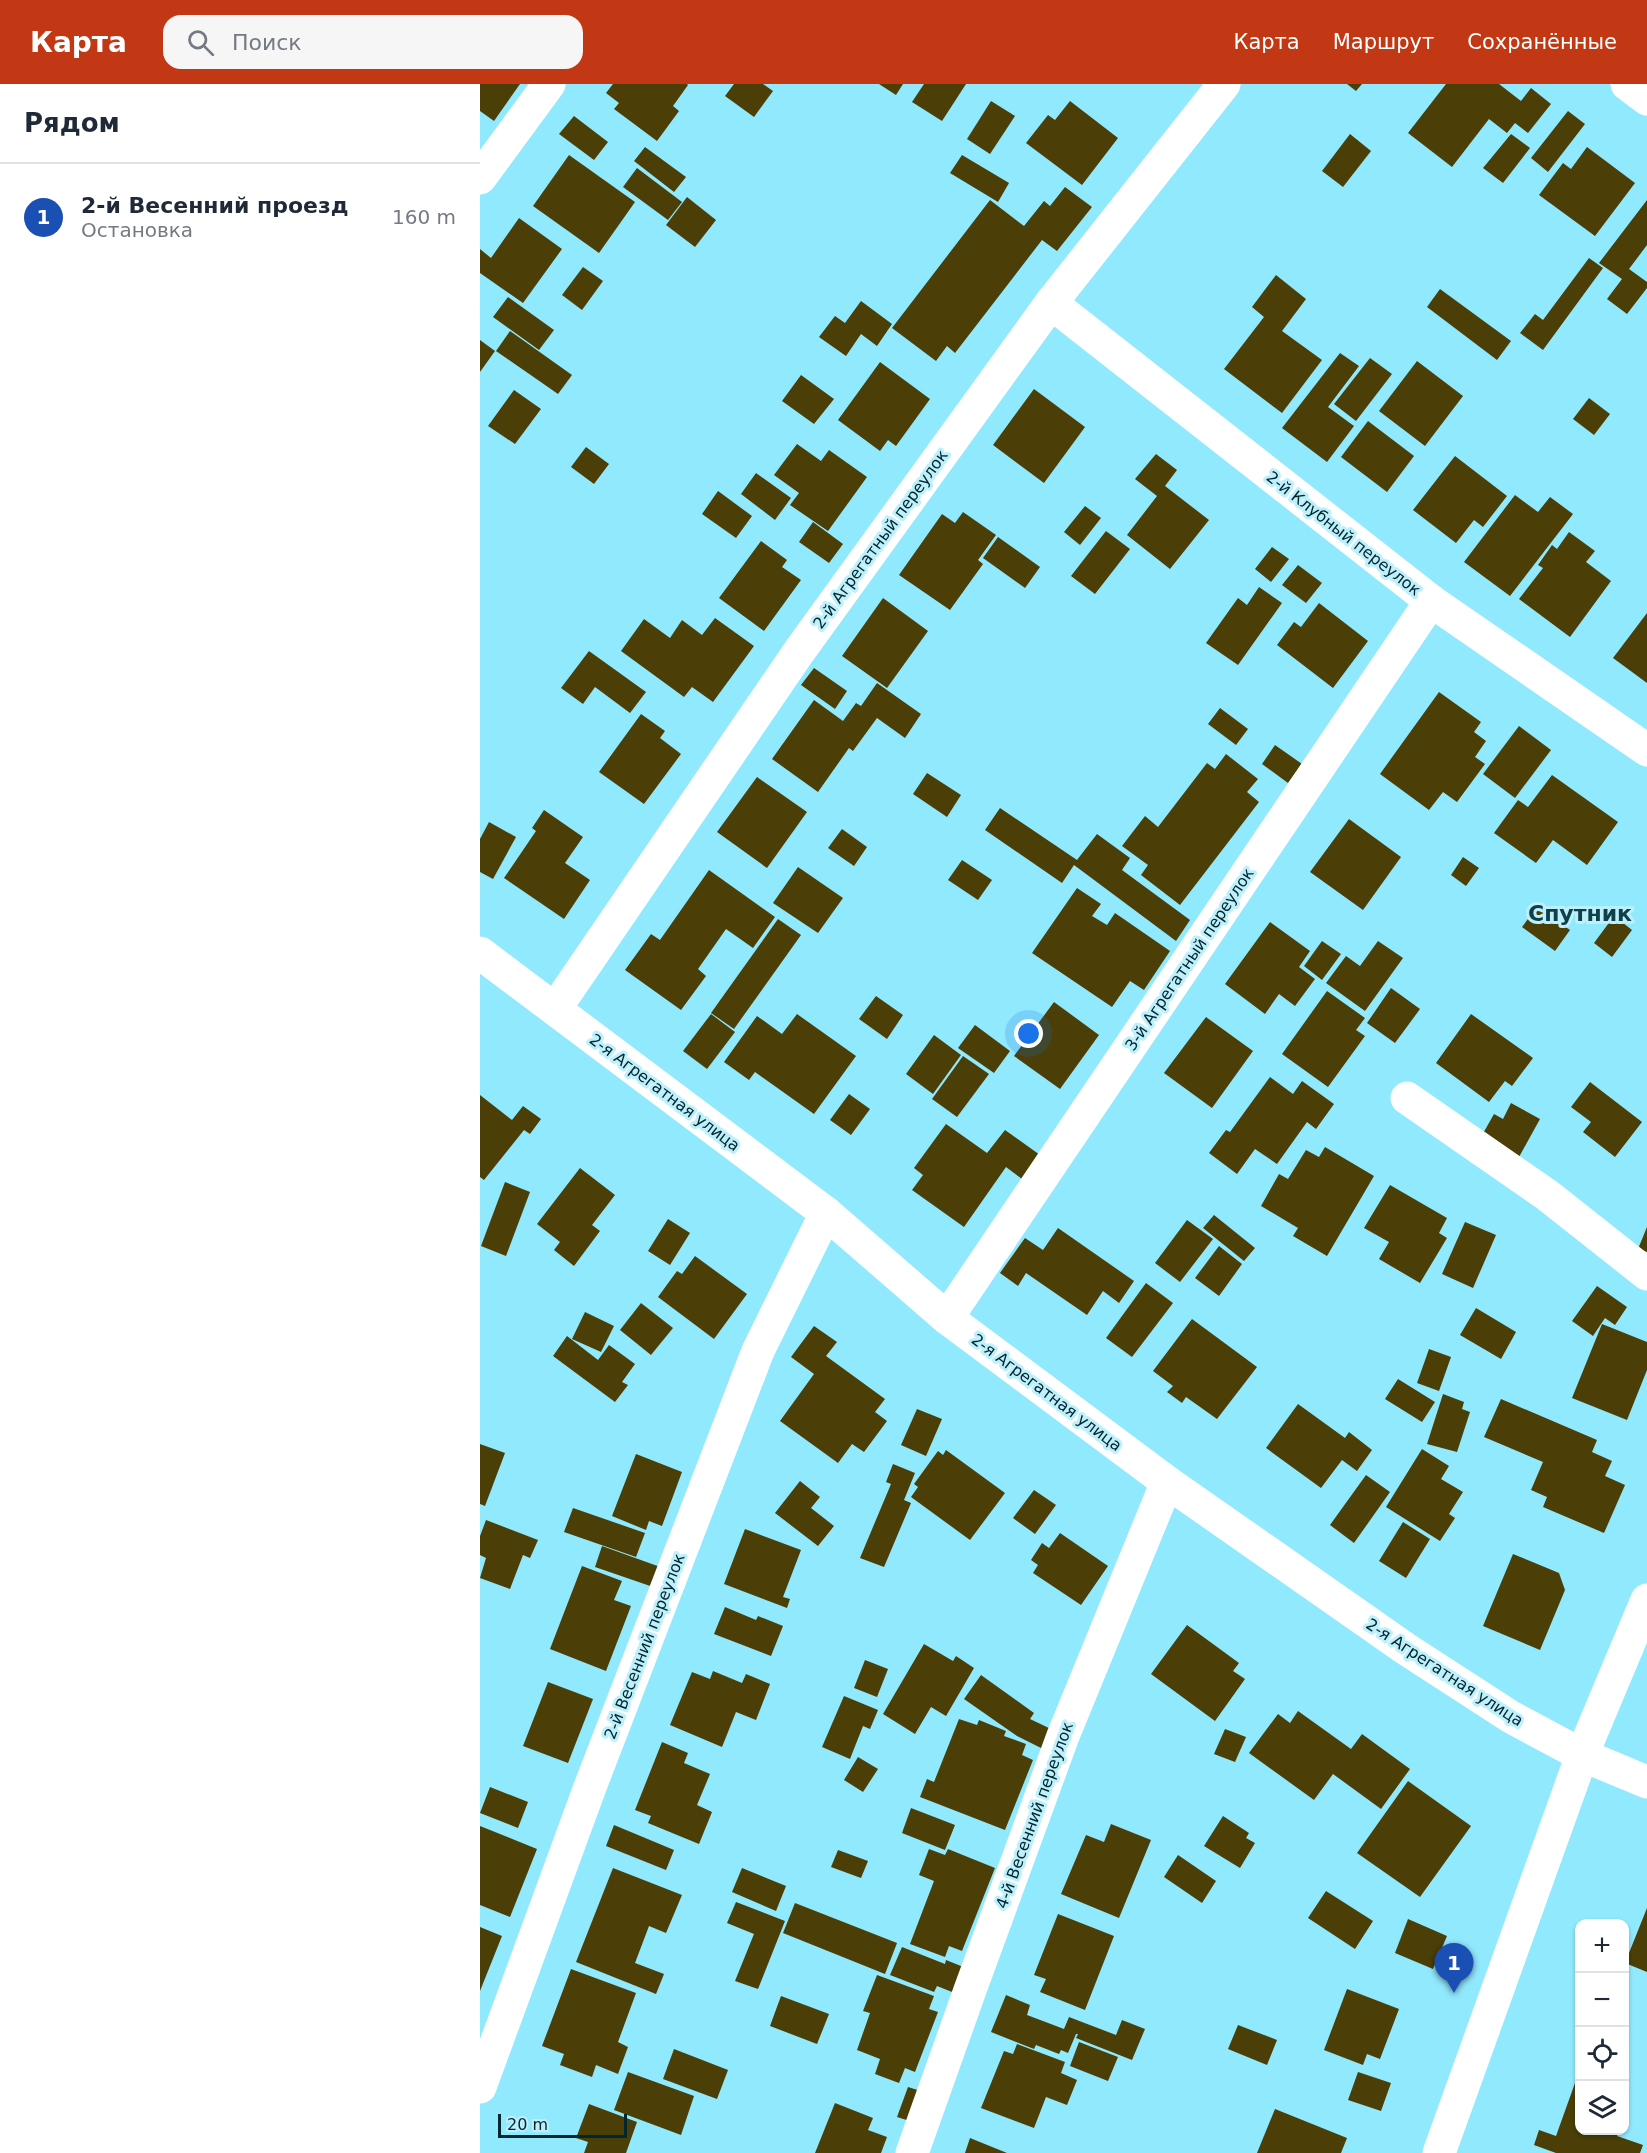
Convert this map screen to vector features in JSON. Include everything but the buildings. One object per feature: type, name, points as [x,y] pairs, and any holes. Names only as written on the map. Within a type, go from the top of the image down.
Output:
[{"type":"street","points":[[480,178],[549,84]]},
{"type":"street","points":[[1627,84],[1647,99]]},
{"type":"street","name":"2-й Агрегатный переулок","points":[[555,1008],[798,653],[1207,90]]},
{"type":"street","name":"2-й Клубный переулок","points":[[1051,303],[1431,601],[1647,750]]},
{"type":"street","name":"3-й Агрегатный переулок","points":[[947,1318],[1431,601]]},
{"type":"street","name":"2-я Агрегатная улица","points":[[480,953],[826,1213],[947,1318],[1167,1482],[1416,1655],[1511,1717],[1582,1755],[1647,1782]]},
{"type":"street","points":[[1407,1098],[1547,1195],[1647,1274]]},
{"type":"street","name":"2-й Весенний переулок","points":[[480,2087],[590,1787],[758,1352],[826,1213]]},
{"type":"street","name":"4-й Весенний переулок","points":[[912,2153],[1063,1736],[1167,1482]]},
{"type":"street","points":[[1440,2153],[1582,1755],[1647,1600]]},
{"type":"place","name":"2-й Весенний проезд","points":[[1454,1993]]},
{"type":"district","name":"Спутник","points":[[1580,913]]}]
